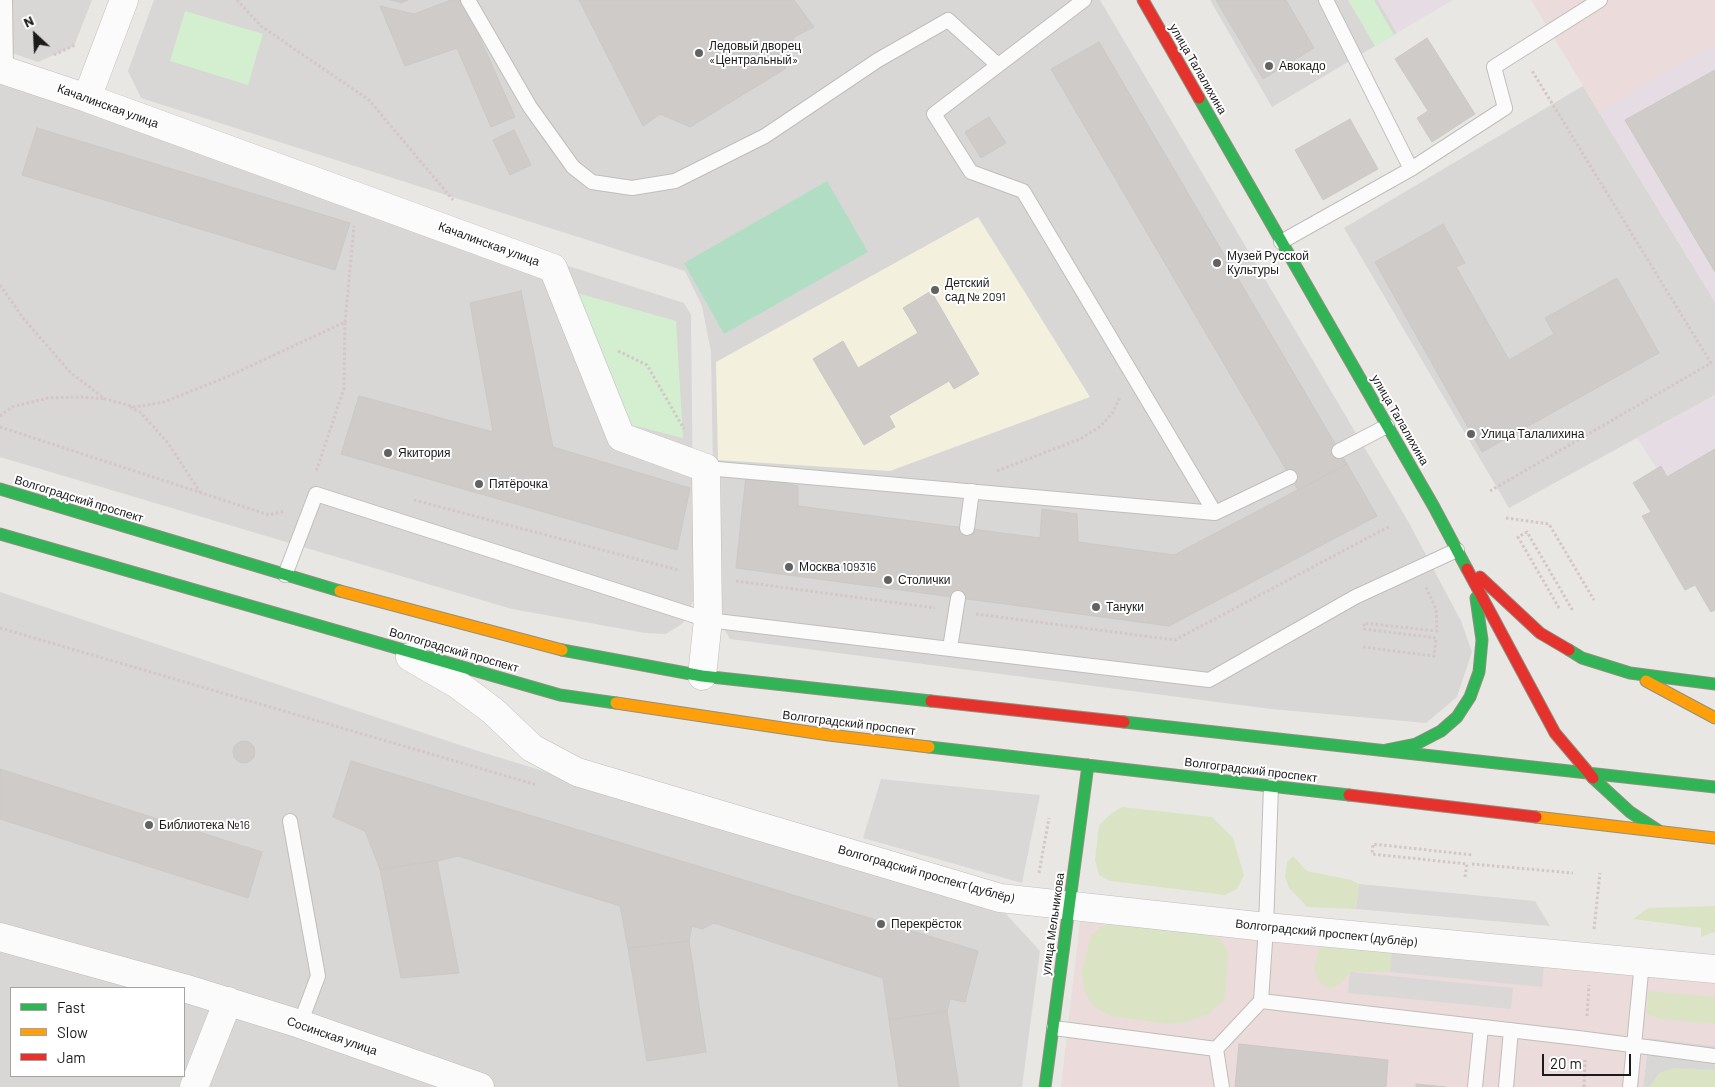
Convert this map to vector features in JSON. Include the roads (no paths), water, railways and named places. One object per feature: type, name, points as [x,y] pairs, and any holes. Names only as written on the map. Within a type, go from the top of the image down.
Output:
[{"type":"main road","name":"улица Талалихина","points":[[1143,0],[1473,579],[1555,733],[1586,772],[1630,812],[1659,831]]},
{"type":"main road","name":"Волгоградский проспект","points":[[0,489],[285,575],[547,647],[702,676],[1715,787]]},
{"type":"main road","name":"Волгоградский проспект","points":[[0,534],[560,695],[819,734],[1715,838]]},
{"type":"main road","points":[[1464,563],[1540,634],[1582,658],[1630,673],[1715,684]]},
{"type":"main road","points":[[1382,750],[1416,744],[1440,731],[1457,717],[1470,697],[1480,672],[1482,640],[1473,579]]},
{"type":"main road","points":[[1630,673],[1715,718]]},
{"type":"main road","name":"улица Мельникова","points":[[1045,1087],[1088,765]]},
{"type":"main road","points":[[1686,835],[1708,848]]},
{"type":"street","points":[[87,98],[124,0]]},
{"type":"street","name":"Качалинская улица","points":[[3,70],[87,98],[553,268],[621,437],[706,468]]},
{"type":"street","points":[[702,676],[708,620],[706,468]]},
{"type":"street","name":"Волгоградский проспект (дублёр)","points":[[394,648],[457,684],[493,711],[532,748],[577,772],[1000,898],[1266,927],[1715,969]]},
{"type":"street","name":"Сосинская улица","points":[[0,937],[179,987]]},
{"type":"street","name":"Сосинская улица","points":[[185,989],[300,1024],[480,1087]]},
{"type":"street","points":[[194,1087],[228,1001]]},
{"type":"lane","points":[[3,70],[5,0]]},
{"type":"lane","points":[[468,0],[530,107],[573,167],[592,182],[632,188],[675,181],[765,136],[878,60],[948,20],[998,65]]},
{"type":"lane","points":[[1084,0],[934,114],[970,172],[1023,191],[1215,513]]},
{"type":"lane","points":[[1326,0],[1411,169]]},
{"type":"lane","points":[[1281,242],[1411,169],[1505,108],[1494,67],[1600,0]]},
{"type":"lane","points":[[1339,451],[1387,426]]},
{"type":"lane","points":[[706,468],[1215,513],[1290,477]]},
{"type":"lane","points":[[967,528],[972,492]]},
{"type":"lane","points":[[285,575],[316,494],[708,620],[1209,680],[1355,597],[1456,550]]},
{"type":"lane","points":[[950,648],[957,604]]},
{"type":"lane","points":[[1216,1049],[1261,1001],[1266,927],[1271,786]]},
{"type":"lane","points":[[290,821],[318,976],[300,1024]]},
{"type":"lane","points":[[1630,1087],[1642,962]]},
{"type":"lane","points":[[1261,1001],[1715,1056]]},
{"type":"lane","points":[[1475,1087],[1481,1027]]},
{"type":"lane","points":[[1054,1028],[1216,1049]]},
{"type":"lane","points":[[1506,1087],[1511,1030]]},
{"type":"lane","points":[[1216,1049],[1222,1087]]},
{"type":"place","name":"Ледовый дворец «Центральный»","points":[[699,53]]},
{"type":"place","name":"Авокадо","points":[[1269,66]]},
{"type":"place","name":"Музей Русской Культуры","points":[[1217,263]]},
{"type":"place","name":"Детский сад № 2091","points":[[935,290]]},
{"type":"place","name":"Улица Талалихина","points":[[1471,434]]},
{"type":"place","name":"Якитория","points":[[388,453]]},
{"type":"place","name":"Пятёрочка","points":[[479,484]]},
{"type":"place","name":"Москва 109316","points":[[789,567]]},
{"type":"place","name":"Столички","points":[[888,580]]},
{"type":"place","name":"Тануки","points":[[1096,607]]},
{"type":"place","name":"Библиотека №16","points":[[149,825]]},
{"type":"place","name":"Перекрёсток","points":[[881,924]]}]
